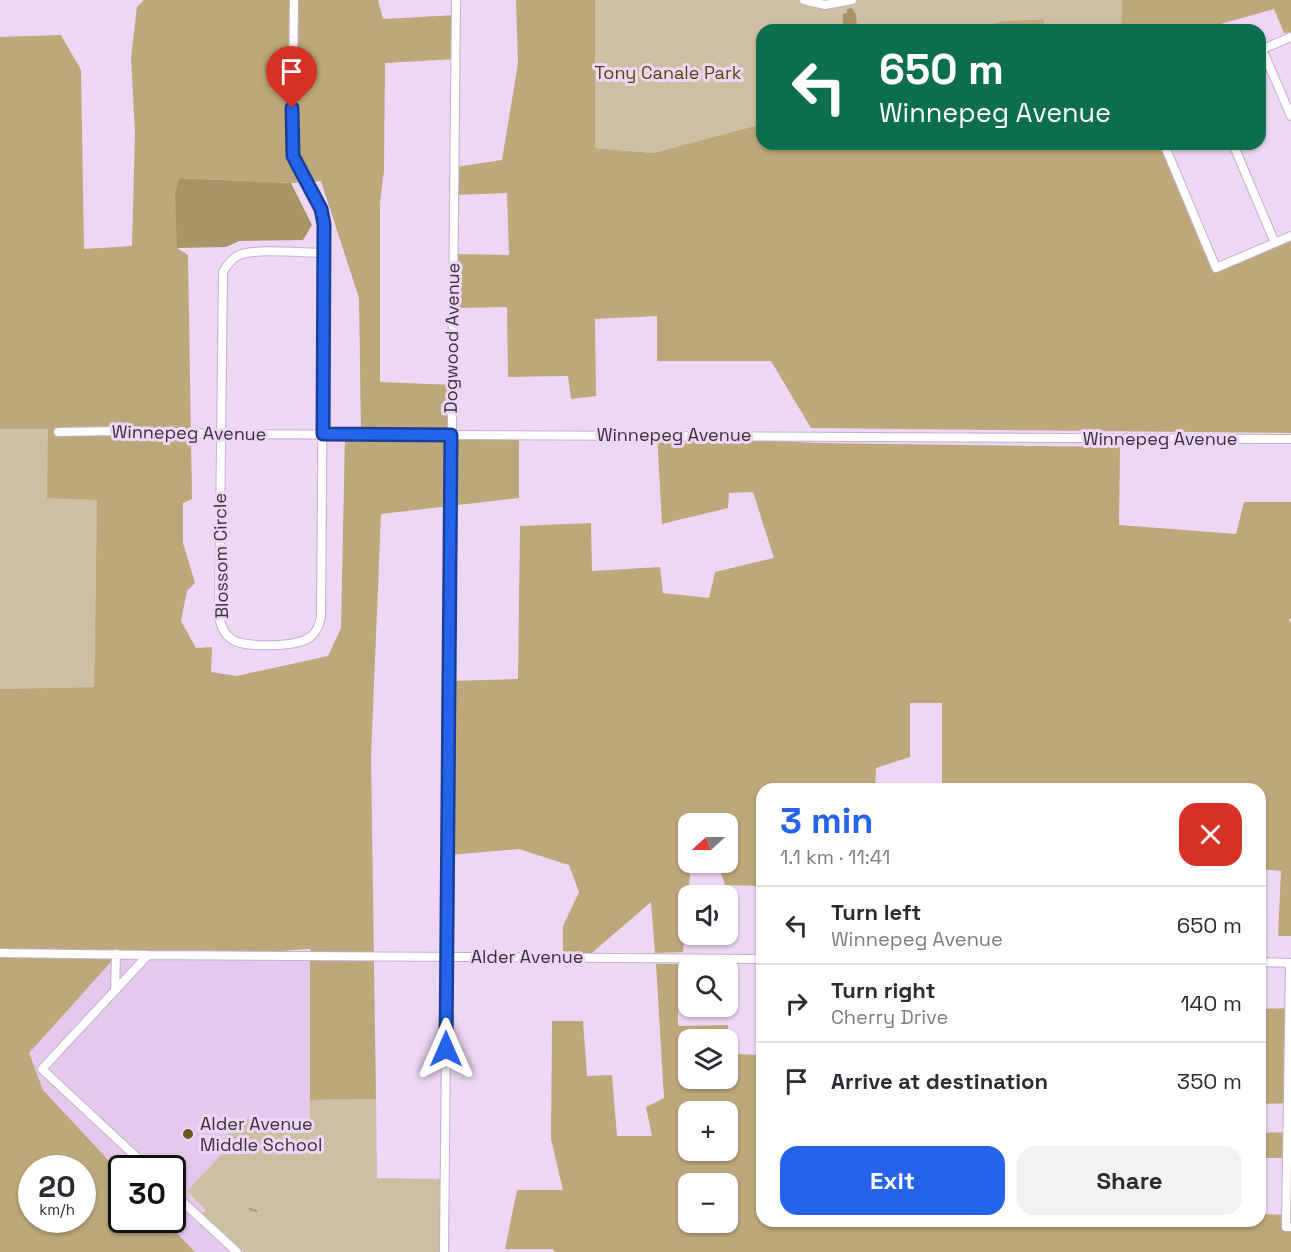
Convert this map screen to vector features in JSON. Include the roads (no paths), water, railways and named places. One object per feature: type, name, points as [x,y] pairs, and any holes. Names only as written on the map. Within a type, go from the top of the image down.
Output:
[{"type":"street","name":"Blossom Circle","points":[[294,0],[292,151],[296,164],[323,216],[324,253],[321,617],[317,630],[309,638],[291,645],[245,644],[227,636],[221,624],[223,273],[227,264],[234,258],[248,253],[324,253]]},
{"type":"street","name":"Dogwood Avenue","points":[[444,1252],[456,0]]},
{"type":"street","points":[[804,0],[830,5],[852,0]]},
{"type":"street","points":[[1266,47],[1291,37]]},
{"type":"street","points":[[1266,60],[1291,116]]},
{"type":"street","points":[[1167,150],[1216,268],[1291,236]]},
{"type":"street","points":[[1236,150],[1275,243]]},
{"type":"street","name":"Winnepeg Avenue","points":[[58,432],[1291,440]]},
{"type":"street","name":"Alder Avenue","points":[[0,953],[756,959]]},
{"type":"street","points":[[116,954],[116,990]]},
{"type":"street","points":[[134,1155],[42,1069],[148,955]]},
{"type":"street","points":[[1266,962],[1290,963],[1288,1227]]},
{"type":"street","points":[[186,1205],[237,1252]]},
{"type":"waterway","points":[[250,1209],[256,1211]]},
{"type":"place","name":"Alder Avenue Middle School","points":[[188,1134]]},
{"type":"park label","name":"Tony Canale Park","points":[[668,73]]}]
